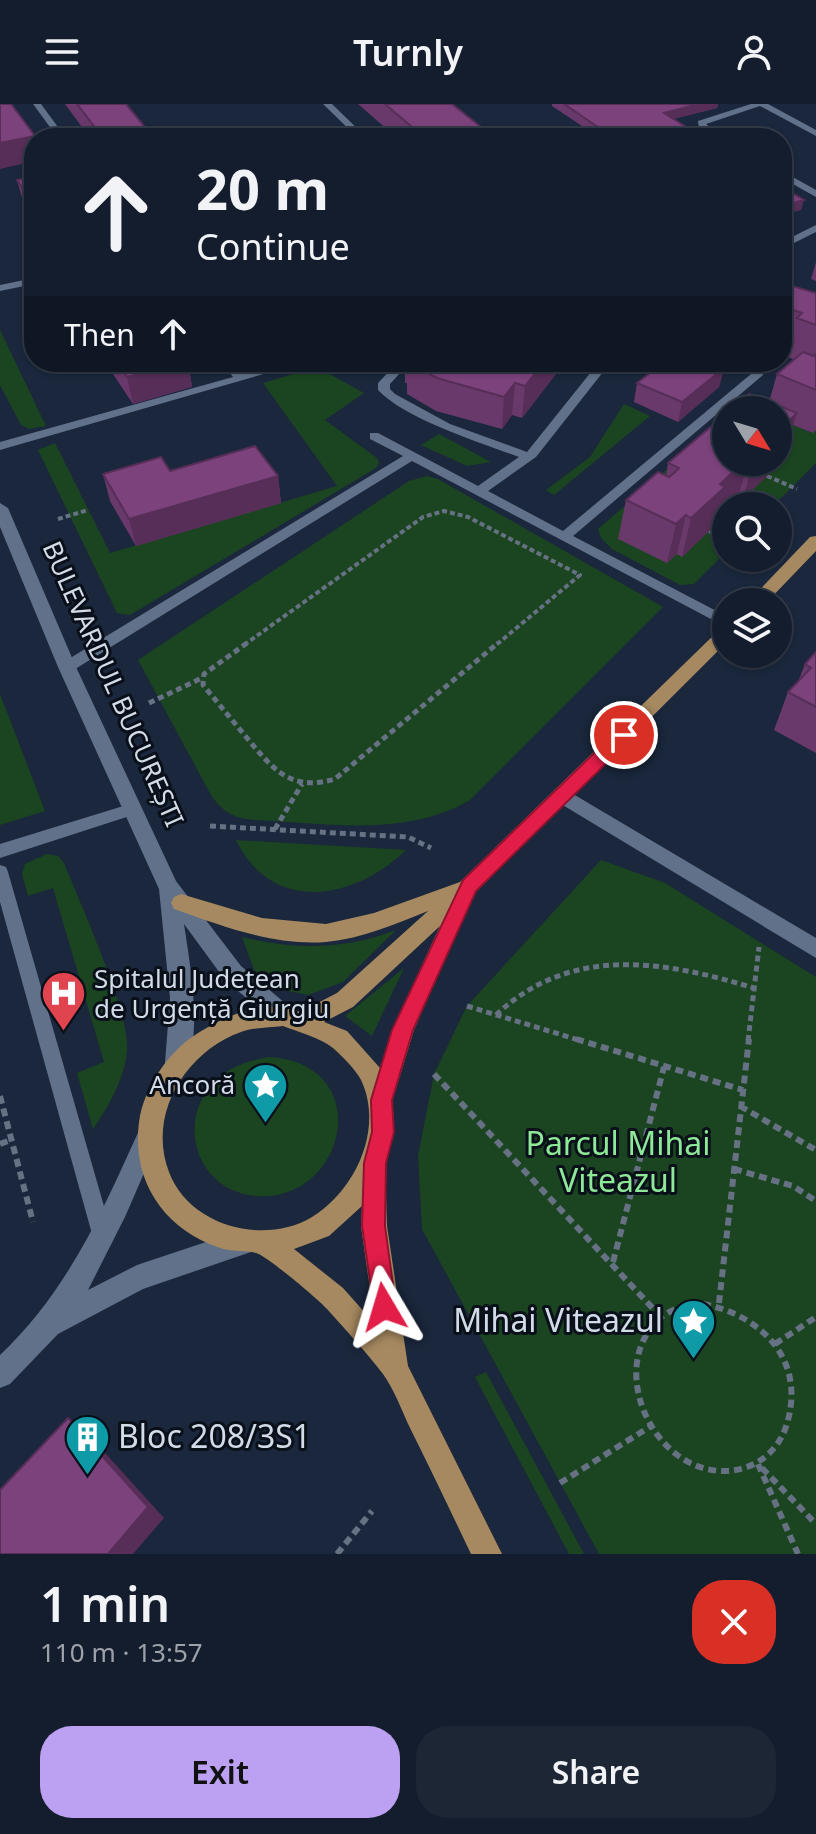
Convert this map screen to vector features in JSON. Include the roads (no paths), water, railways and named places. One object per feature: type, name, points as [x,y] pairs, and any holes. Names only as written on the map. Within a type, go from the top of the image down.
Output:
[{"type":"main road","name":"BULEVARDUL BUCUREȘTI","points":[[0,508],[67,667],[175,895],[233,973],[294,1018]]},
{"type":"main road","points":[[771,588],[816,541]]},
{"type":"main road","points":[[487,1554],[395,1368],[334,1297],[255,1243],[211,1233],[184,1217],[163,1193],[152,1165],[149,1134],[153,1109],[162,1085],[177,1063],[206,1039],[233,1024],[294,1018],[345,1000],[563,796],[712,647]]},
{"type":"main road","points":[[563,796],[816,949]]},
{"type":"main road","points":[[175,895],[264,927],[343,931],[469,886]]},
{"type":"main road","points":[[381,1100],[403,1030],[469,886]]},
{"type":"main road","name":"BULEVARDUL BUCUREȘTI","points":[[175,895],[183,1003],[183,1031],[177,1063]]},
{"type":"main road","points":[[294,1018],[351,1047],[370,1071],[381,1100],[383,1132],[375,1163],[374,1226],[395,1368]]},
{"type":"main road","points":[[0,1374],[48,1326],[102,1234],[149,1134]]},
{"type":"main road","points":[[48,1326],[137,1278],[255,1243],[301,1236],[328,1220],[356,1196],[375,1163]]},
{"type":"lane","points":[[37,104],[55,128]]},
{"type":"lane","points":[[327,104],[352,128]]},
{"type":"lane","points":[[703,128],[701,123],[740,106],[761,104],[816,133]]},
{"type":"lane","points":[[792,180],[816,194]]},
{"type":"lane","points":[[792,241],[816,228]]},
{"type":"lane","points":[[0,288],[24,283]]},
{"type":"lane","points":[[236,372],[240,378]]},
{"type":"lane","points":[[0,446],[262,372]]},
{"type":"lane","points":[[394,372],[384,383],[384,390],[391,396],[446,426],[529,457]]},
{"type":"lane","points":[[478,492],[529,457],[597,372]]},
{"type":"lane","points":[[564,537],[759,373],[757,372]]},
{"type":"lane","points":[[374,436],[712,615]]},
{"type":"lane","points":[[67,667],[412,456]]},
{"type":"lane","points":[[0,851],[133,809]]},
{"type":"lane","points":[[0,872],[102,1234]]},
{"type":"place","name":"Spitalul Județean de Urgență Giurgiu","points":[[63,1033]]},
{"type":"place","name":"Ancoră","points":[[266,1124]]},
{"type":"place","name":"Mihai Viteazul","points":[[694,1360]]},
{"type":"place","name":"Bloc 208/3S1","points":[[87,1476]]},
{"type":"park label","name":"Parcul Mihai Viteazul","points":[[618,1162]]}]
